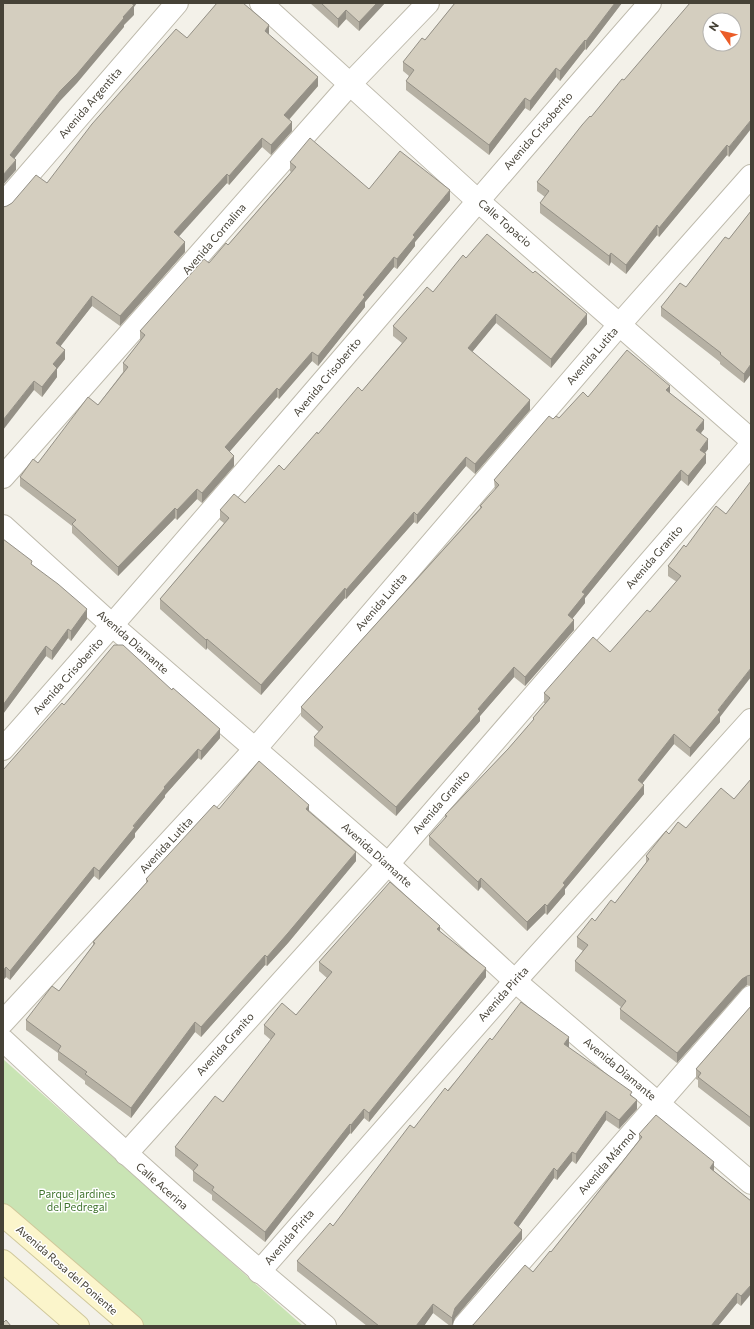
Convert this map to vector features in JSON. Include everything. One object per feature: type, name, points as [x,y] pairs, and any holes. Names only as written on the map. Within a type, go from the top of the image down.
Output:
[{"type":"street","name":"Avenida Argentita","points":[[3,204],[177,3]]},
{"type":"street","name":"Calle Topacio","points":[[261,3],[477,200],[751,440]]},
{"type":"street","name":"Avenida Cornalina","points":[[3,477],[350,84],[428,3]]},
{"type":"street","name":"Avenida Crisoberito","points":[[3,749],[113,626],[281,432],[477,200],[650,3]]},
{"type":"street","name":"Avenida Lutita","points":[[3,1022],[256,748],[620,324],[751,176]]},
{"type":"street","name":"Avenida Granito","points":[[126,1154],[388,864],[751,445]]},
{"type":"street","name":"Avenida Diamante","points":[[3,526],[113,626],[256,748],[388,864],[515,981],[659,1102],[751,1183]]},
{"type":"street","name":"Avenida Pirita","points":[[259,1272],[515,981],[751,720]]},
{"type":"street","name":"Avenida Mármol","points":[[464,1326],[751,998]]},
{"type":"street","name":"Calle Acerina","points":[[3,1040],[126,1154],[259,1272],[325,1326]]},
{"type":"street","name":"Avenida Rosa del Poniente","points":[[3,1215],[132,1326]]},
{"type":"street","points":[[3,1261],[78,1326]]},
{"type":"green space","name":"Parque Jardines del Pedregal","points":[[3,1059],[303,1326],[132,1326],[3,1211]]},
{"type":"building","points":[[3,3],[131,3],[134,5],[77,74],[60,91],[10,155],[16,160],[3,175]]},
{"type":"building","points":[[217,3],[243,3],[269,25],[265,31],[318,77],[284,115],[292,122],[271,145],[262,138],[229,176],[227,174],[174,232],[185,242],[120,316],[92,296],[56,343],[65,350],[53,364],[57,368],[42,387],[34,381],[3,420],[3,207],[12,203],[36,175],[47,183],[92,124],[176,29],[187,38]]},
{"type":"building","points":[[321,3],[377,3],[359,22],[346,10],[338,19]]},
{"type":"building","points":[[455,3],[615,3],[586,41],[585,40],[560,71],[556,68],[530,101],[525,98],[489,145],[406,81],[414,70],[403,62],[422,38],[425,40]]},
{"type":"building","points":[[690,3],[751,3],[751,120],[729,147],[727,145],[659,228],[657,225],[626,265],[611,253],[609,256],[540,203],[549,191],[537,182],[582,125],[590,116],[591,117],[622,79],[624,80]]},
{"type":"building","points":[[310,138],[369,189],[400,151],[450,190],[413,235],[415,237],[397,259],[394,257],[363,295],[365,297],[318,356],[312,352],[279,390],[277,388],[225,447],[234,456],[202,493],[197,489],[177,510],[175,508],[118,567],[72,524],[76,520],[20,477],[33,459],[38,463],[88,397],[98,405],[128,367],[123,363],[145,335],[140,331],[204,259],[209,263],[226,243],[228,245],[296,167],[290,162]]},
{"type":"building","points":[[751,211],[751,364],[744,374],[720,354],[721,353],[661,307],[680,283],[686,287],[725,237],[729,239]]},
{"type":"building","points":[[487,234],[533,273],[535,271],[587,314],[551,359],[496,314],[468,348],[530,400],[475,464],[466,457],[417,515],[414,512],[346,590],[345,588],[261,685],[207,639],[206,640],[160,599],[229,518],[220,510],[234,494],[245,503],[279,465],[284,470],[317,432],[318,434],[358,387],[362,391],[407,338],[393,326],[427,287],[433,292],[463,255],[466,258]]},
{"type":"building","points":[[627,350],[670,386],[666,390],[704,420],[696,430],[708,439],[700,450],[706,454],[688,476],[681,470],[582,592],[585,594],[568,615],[574,620],[525,677],[514,667],[478,709],[480,711],[396,807],[314,737],[323,727],[301,707],[482,507],[480,506],[499,485],[494,480],[549,416],[553,419],[556,416],[559,418],[583,392],[588,397]]},
{"type":"building","points":[[751,481],[751,668],[718,710],[720,712],[690,748],[674,734],[638,780],[644,785],[563,883],[565,885],[547,906],[545,904],[527,922],[481,878],[478,882],[429,836],[447,816],[445,815],[508,749],[534,719],[533,718],[550,698],[544,693],[593,637],[610,652],[647,610],[650,612],[681,576],[668,566],[684,545],[686,547],[716,506],[726,514]]},
{"type":"building","points":[[3,539],[32,561],[31,564],[58,584],[87,609],[71,631],[68,629],[52,651],[46,646],[3,705]]},
{"type":"building","points":[[114,645],[123,645],[172,690],[173,688],[220,729],[201,751],[198,749],[164,787],[165,788],[133,826],[135,827],[99,871],[94,867],[10,971],[6,967],[3,971],[3,770],[62,703],[64,705]]},
{"type":"building","points":[[259,761],[309,805],[306,809],[356,852],[267,957],[265,955],[201,1027],[195,1022],[131,1108],[85,1074],[87,1072],[58,1051],[61,1046],[26,1020],[52,986],[59,991],[95,943],[93,942],[148,881],[146,879],[214,805],[219,809]]},
{"type":"building","points":[[751,779],[751,975],[742,979],[677,1053],[620,1009],[626,1001],[575,961],[588,945],[577,937],[592,918],[595,921],[611,900],[615,903],[649,859],[646,856],[666,831],[669,834],[678,822],[686,828],[721,788],[734,799]]},
{"type":"building","points":[[390,882],[440,926],[437,929],[486,968],[369,1113],[364,1109],[351,1125],[350,1124],[265,1232],[212,1190],[214,1187],[193,1171],[198,1165],[175,1147],[215,1096],[223,1102],[275,1034],[264,1025],[282,1003],[296,1015],[332,972],[319,962]]},
{"type":"building","points":[[521,1002],[569,1037],[564,1044],[632,1092],[630,1095],[637,1100],[619,1120],[606,1111],[576,1154],[572,1152],[557,1171],[554,1168],[514,1223],[522,1230],[455,1308],[452,1318],[433,1304],[416,1326],[379,1326],[297,1261],[330,1223],[333,1226],[410,1125],[414,1128],[445,1088],[448,1091],[490,1038],[492,1040]]},
{"type":"building","points":[[751,1006],[751,1118],[698,1077],[701,1073],[696,1069]]},
{"type":"building","points":[[656,1115],[714,1162],[710,1168],[751,1201],[751,1285],[741,1296],[737,1293],[711,1326],[471,1326],[525,1265],[533,1272],[550,1251],[551,1252],[642,1137],[639,1134]]},
{"type":"building","points":[[6,1320],[11,1326],[3,1326],[3,1323]]}]
